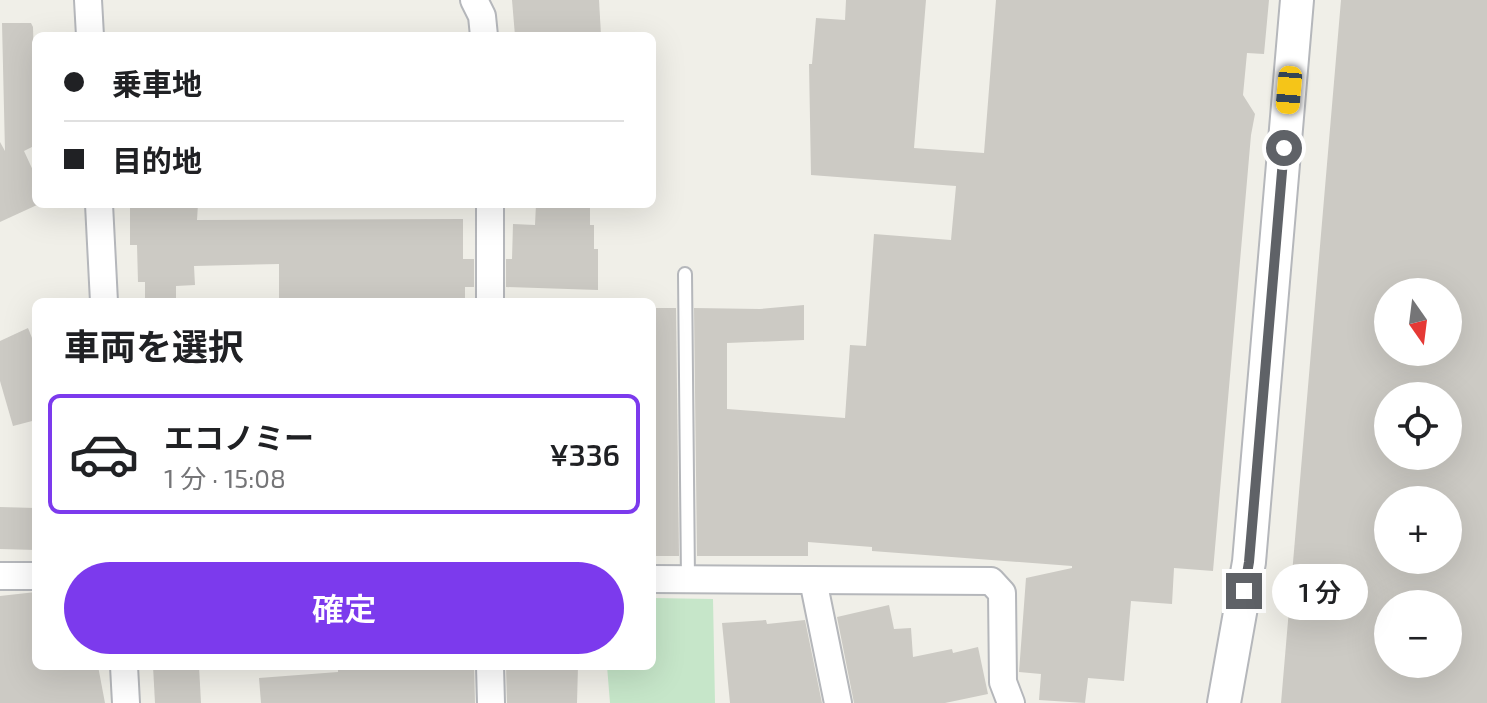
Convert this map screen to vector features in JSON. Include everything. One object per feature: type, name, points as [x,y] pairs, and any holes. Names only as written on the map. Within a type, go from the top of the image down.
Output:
[{"type":"street","points":[[88,0],[90,32]]},
{"type":"street","points":[[474,0],[482,16],[484,32]]},
{"type":"street","points":[[1224,703],[1249,562],[1297,0]]},
{"type":"street","points":[[99,208],[104,298]]},
{"type":"street","points":[[490,208],[490,298]]},
{"type":"street","points":[[0,576],[32,576]]},
{"type":"street","points":[[656,579],[991,581],[1002,593],[1003,682],[1011,703]]},
{"type":"street","points":[[813,580],[838,703]]},
{"type":"street","points":[[124,670],[126,703]]},
{"type":"street","points":[[490,670],[491,703]]},
{"type":"lane","points":[[685,274],[688,579]]},
{"type":"green space","points":[[656,598],[713,599],[715,703],[610,703],[607,670],[656,670]]},
{"type":"building","points":[[512,0],[599,0],[601,32],[515,32]]},
{"type":"building","points":[[846,0],[926,0],[914,148],[984,153],[996,0],[1269,0],[1264,54],[1247,53],[1243,95],[1255,114],[1213,571],[1174,568],[1172,604],[1131,601],[1124,681],[1088,678],[1085,703],[1039,700],[1041,674],[1019,672],[1026,578],[1072,566],[872,551],[872,547],[808,542],[808,556],[697,556],[694,308],[760,309],[804,305],[804,340],[727,343],[727,409],[845,418],[850,345],[866,346],[874,234],[951,240],[956,186],[811,175],[809,64],[812,64],[816,18],[845,20]]},
{"type":"building","points":[[1341,0],[1487,0],[1487,703],[1281,703]]},
{"type":"building","points":[[2,23],[31,23],[32,147],[24,151],[32,168],[32,207],[0,222],[0,142],[5,151]]},
{"type":"building","points":[[130,208],[198,208],[197,220],[463,219],[463,259],[474,259],[474,287],[465,287],[465,298],[279,298],[279,264],[194,266],[195,285],[176,286],[176,298],[145,298],[145,282],[138,282],[137,245],[130,245]]},
{"type":"building","points":[[536,208],[590,208],[594,249],[598,249],[598,290],[506,287],[506,259],[512,259],[513,224],[535,225]]},
{"type":"building","points":[[656,308],[676,308],[679,556],[656,556]]},
{"type":"building","points":[[28,328],[32,338],[32,421],[13,426],[0,381],[0,341]]},
{"type":"building","points":[[0,507],[32,508],[32,550],[0,549]]},
{"type":"building","points":[[32,592],[32,670],[99,670],[105,703],[0,703],[0,596]]},
{"type":"building","points":[[889,605],[894,629],[911,628],[913,657],[978,647],[988,694],[945,703],[854,703],[837,617]]},
{"type":"building","points":[[766,620],[767,624],[805,620],[822,703],[730,703],[722,623]]},
{"type":"building","points":[[153,670],[199,670],[201,703],[155,703]]},
{"type":"building","points":[[474,670],[475,703],[261,703],[259,678],[338,672]]},
{"type":"building","points":[[506,670],[578,670],[577,703],[507,703]]},
{"type":"route","points":[[1244,591],[1284,148]]}]
